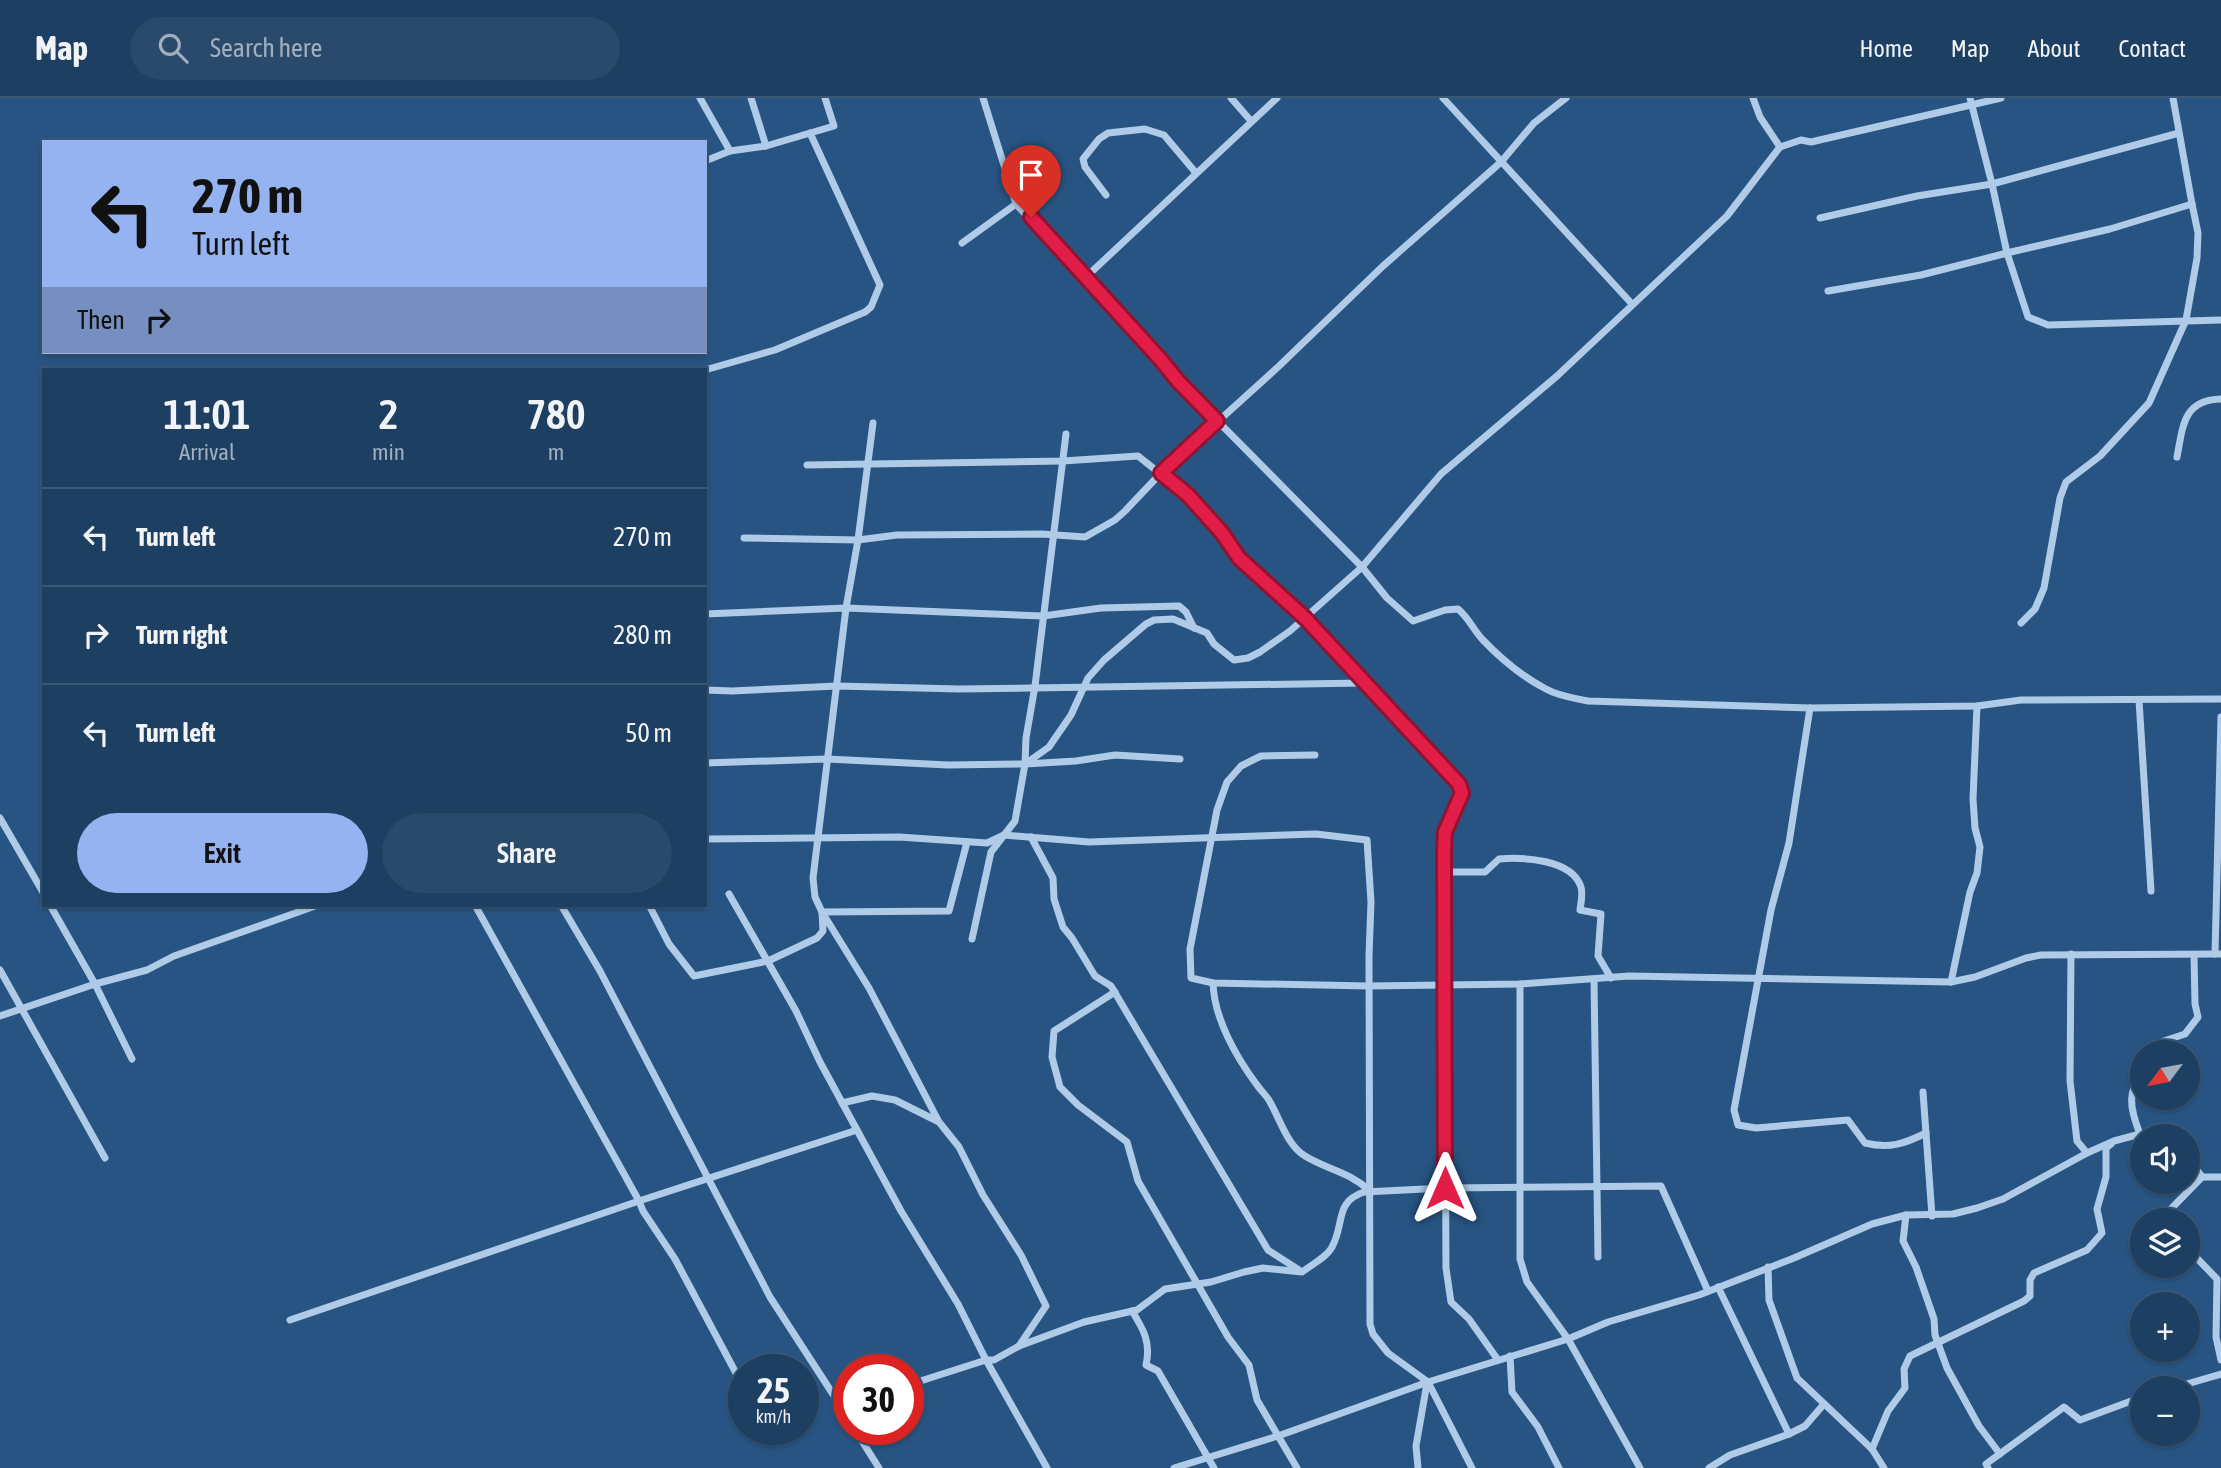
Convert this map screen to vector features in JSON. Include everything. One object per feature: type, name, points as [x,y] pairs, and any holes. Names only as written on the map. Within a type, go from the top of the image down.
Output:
[{"type":"street","points":[[700,98],[730,151]]},
{"type":"street","points":[[751,98],[766,146]]},
{"type":"street","points":[[707,159],[730,151],[766,146],[834,126],[825,98]]},
{"type":"street","points":[[983,98],[1016,204],[1031,217],[1178,381],[1413,621],[1445,610],[1458,609],[1496,652],[1546,690],[1587,701],[1810,708],[1977,706],[2021,700],[2221,699]]},
{"type":"street","points":[[1231,98],[1251,121]]},
{"type":"street","points":[[1085,278],[1277,98]]},
{"type":"street","points":[[1443,98],[1632,304]]},
{"type":"street","points":[[744,538],[858,540],[897,535],[1085,537],[1115,520],[1161,473],[1278,367],[1383,266],[1501,162],[1534,123],[1566,98]]},
{"type":"street","points":[[1753,98],[1760,117],[1780,147]]},
{"type":"street","points":[[1025,764],[1049,747],[1104,660],[1146,624],[1163,618],[1173,619],[1207,633],[1214,644],[1234,660],[1241,660],[1261,652],[1305,618],[1362,567],[1441,474],[1557,376],[1727,216],[1780,147],[1801,140],[1811,142],[1924,117],[1971,101],[2001,98]]},
{"type":"street","points":[[2021,623],[2035,609],[2044,588],[2060,498],[2067,482],[2099,456],[2149,403],[2186,320],[2198,233],[2173,98]]},
{"type":"street","points":[[1971,101],[2007,253],[2028,317],[2048,325],[2221,320]]},
{"type":"street","points":[[1107,195],[1084,167],[1083,159],[1099,139],[1108,133],[1145,129],[1164,135],[1196,173]]},
{"type":"street","points":[[707,369],[775,350],[865,312],[871,307],[880,285],[810,133]]},
{"type":"street","points":[[1820,218],[1917,196],[1992,184],[2179,133]]},
{"type":"street","points":[[962,243],[1016,204]]},
{"type":"street","points":[[1828,291],[1921,275],[2110,229],[2192,204]]},
{"type":"street","points":[[2176,457],[2183,424],[2189,412],[2207,400],[2221,399]]},
{"type":"street","points":[[873,423],[817,837],[813,878],[815,897],[869,988],[939,1122],[959,1147],[983,1195],[1021,1255],[1046,1306],[1019,1346]]},
{"type":"street","points":[[972,939],[991,852],[1015,821],[1025,764],[1026,738],[1055,535],[1066,434]]},
{"type":"street","points":[[807,465],[1063,461],[1138,456],[1188,495],[1222,533],[1239,558],[1305,618],[1459,784],[1462,793],[1445,832],[1443,872],[1448,1296],[1455,1308],[1469,1319],[1498,1360]]},
{"type":"street","points":[[707,614],[846,608],[1043,616],[1101,608],[1179,606],[1186,612],[1194,628]]},
{"type":"street","points":[[707,690],[837,686],[959,689],[1365,683]]},
{"type":"street","points":[[2139,699],[2151,891]]},
{"type":"street","points":[[1951,982],[1970,892],[1977,873],[1980,847],[1975,828],[1973,799],[1977,706]]},
{"type":"street","points":[[1810,708],[1789,843],[1771,910],[1734,1110],[1738,1125],[1756,1128],[1848,1120],[1865,1143],[1882,1147],[1910,1141],[1926,1133]]},
{"type":"street","points":[[1315,755],[1261,757],[1241,766],[1227,782],[1217,810],[1190,949],[1191,978],[1213,983],[1369,986],[1521,984],[1629,976],[1951,982],[1994,972],[2026,958],[2071,954],[2218,954],[2221,717]]},
{"type":"street","points":[[707,763],[827,760],[948,765],[1025,764],[1115,755],[1180,759]]},
{"type":"street","points":[[0,818],[42,891]]},
{"type":"street","points":[[707,839],[899,837],[987,843],[1004,835],[1089,842],[1316,834],[1367,840],[1371,902],[1368,1265],[1370,1324],[1373,1334],[1388,1353],[1427,1382],[1472,1468]]},
{"type":"street","points":[[1031,837],[1053,878],[1054,899],[1063,927],[1095,976],[1111,986],[1115,992],[1268,1250],[1302,1272]]},
{"type":"street","points":[[822,912],[949,911],[967,842]]},
{"type":"street","points":[[1443,872],[1485,872],[1499,859],[1528,859],[1547,860],[1574,876],[1581,887],[1580,909],[1601,914],[1598,956],[1611,978]]},
{"type":"street","points":[[729,894],[768,961],[842,1103],[924,1251],[958,1304],[986,1360],[1047,1468]]},
{"type":"street","points":[[51,907],[95,984],[132,1059]]},
{"type":"street","points":[[0,1016],[159,965],[174,956],[312,907]]},
{"type":"street","points":[[476,907],[643,1211],[675,1259],[728,1358]]},
{"type":"street","points":[[562,907],[600,971],[770,1297],[833,1390]]},
{"type":"street","points":[[650,907],[669,944],[694,976],[768,961],[817,938],[823,931],[822,912]]},
{"type":"street","points":[[2071,954],[2070,1081],[2077,1142],[2087,1153]]},
{"type":"street","points":[[2167,1040],[2185,1034],[2198,1017],[2194,1004],[2194,955]]},
{"type":"street","points":[[0,970],[105,1158]]},
{"type":"street","points":[[1594,980],[1598,1258]]},
{"type":"street","points":[[1213,983],[1214,1003],[1237,1052],[1269,1100],[1287,1136],[1303,1155],[1360,1181],[1370,1191]]},
{"type":"street","points":[[1521,984],[1520,1259],[1523,1272],[1527,1282],[1568,1339],[1640,1468]]},
{"type":"street","points":[[1115,992],[1054,1031],[1052,1057],[1060,1087],[1078,1105],[1127,1142],[1138,1181],[1228,1337],[1249,1365],[1257,1400],[1297,1468]]},
{"type":"street","points":[[1923,1092],[1932,1216]]},
{"type":"street","points":[[842,1103],[872,1096],[895,1100],[939,1122]]},
{"type":"street","points":[[290,1320],[707,1177],[857,1130]]},
{"type":"street","points":[[1174,1468],[1278,1436],[1427,1382],[1568,1339],[1608,1322],[1708,1291],[1872,1224],[1906,1215],[1932,1216],[1977,1208],[2003,1199],[2087,1153],[2114,1141],[2130,1138]]},
{"type":"street","points":[[1872,1449],[1886,1414],[1905,1388],[1904,1369],[1910,1356],[2024,1301],[2030,1296],[2030,1280],[2034,1273],[2078,1255],[2102,1233],[2097,1209],[2106,1177],[2106,1148],[2114,1141]]},
{"type":"street","points":[[2172,1208],[2202,1177],[2221,1177]]},
{"type":"street","points":[[924,1380],[1003,1357],[1019,1346],[1084,1322],[1132,1311],[1165,1289],[1263,1268],[1302,1272],[1332,1248],[1346,1202],[1353,1196],[1370,1191],[1661,1186],[1708,1291]]},
{"type":"street","points":[[1906,1215],[1903,1241],[1916,1267],[1947,1368],[1979,1426],[2000,1454]]},
{"type":"street","points":[[2200,1261],[2217,1279],[2216,1337],[2221,1360]]},
{"type":"street","points":[[1768,1267],[1769,1300],[1793,1370],[1800,1382],[1872,1449],[1884,1468]]},
{"type":"street","points":[[1718,1287],[1789,1434]]},
{"type":"street","points":[[1132,1311],[1147,1338],[1149,1351],[1146,1365],[1158,1371],[1214,1468]]},
{"type":"street","points":[[1510,1356],[1512,1392],[1538,1426],[1559,1468]]},
{"type":"street","points":[[2200,1380],[2221,1374]]},
{"type":"street","points":[[1418,1468],[1416,1446],[1427,1382]]},
{"type":"street","points":[[1988,1468],[1986,1464],[2064,1407],[2080,1420],[2130,1401]]},
{"type":"street","points":[[1709,1468],[1730,1455],[1805,1426],[1824,1404]]},
{"type":"street","points":[[864,1445],[879,1468]]},
{"type":"route","points":[[1031,217],[1217,421],[1161,473],[1188,495],[1222,533],[1239,558],[1305,618],[1459,784],[1462,793],[1459,804],[1445,832],[1443,872],[1445,1188]]}]
